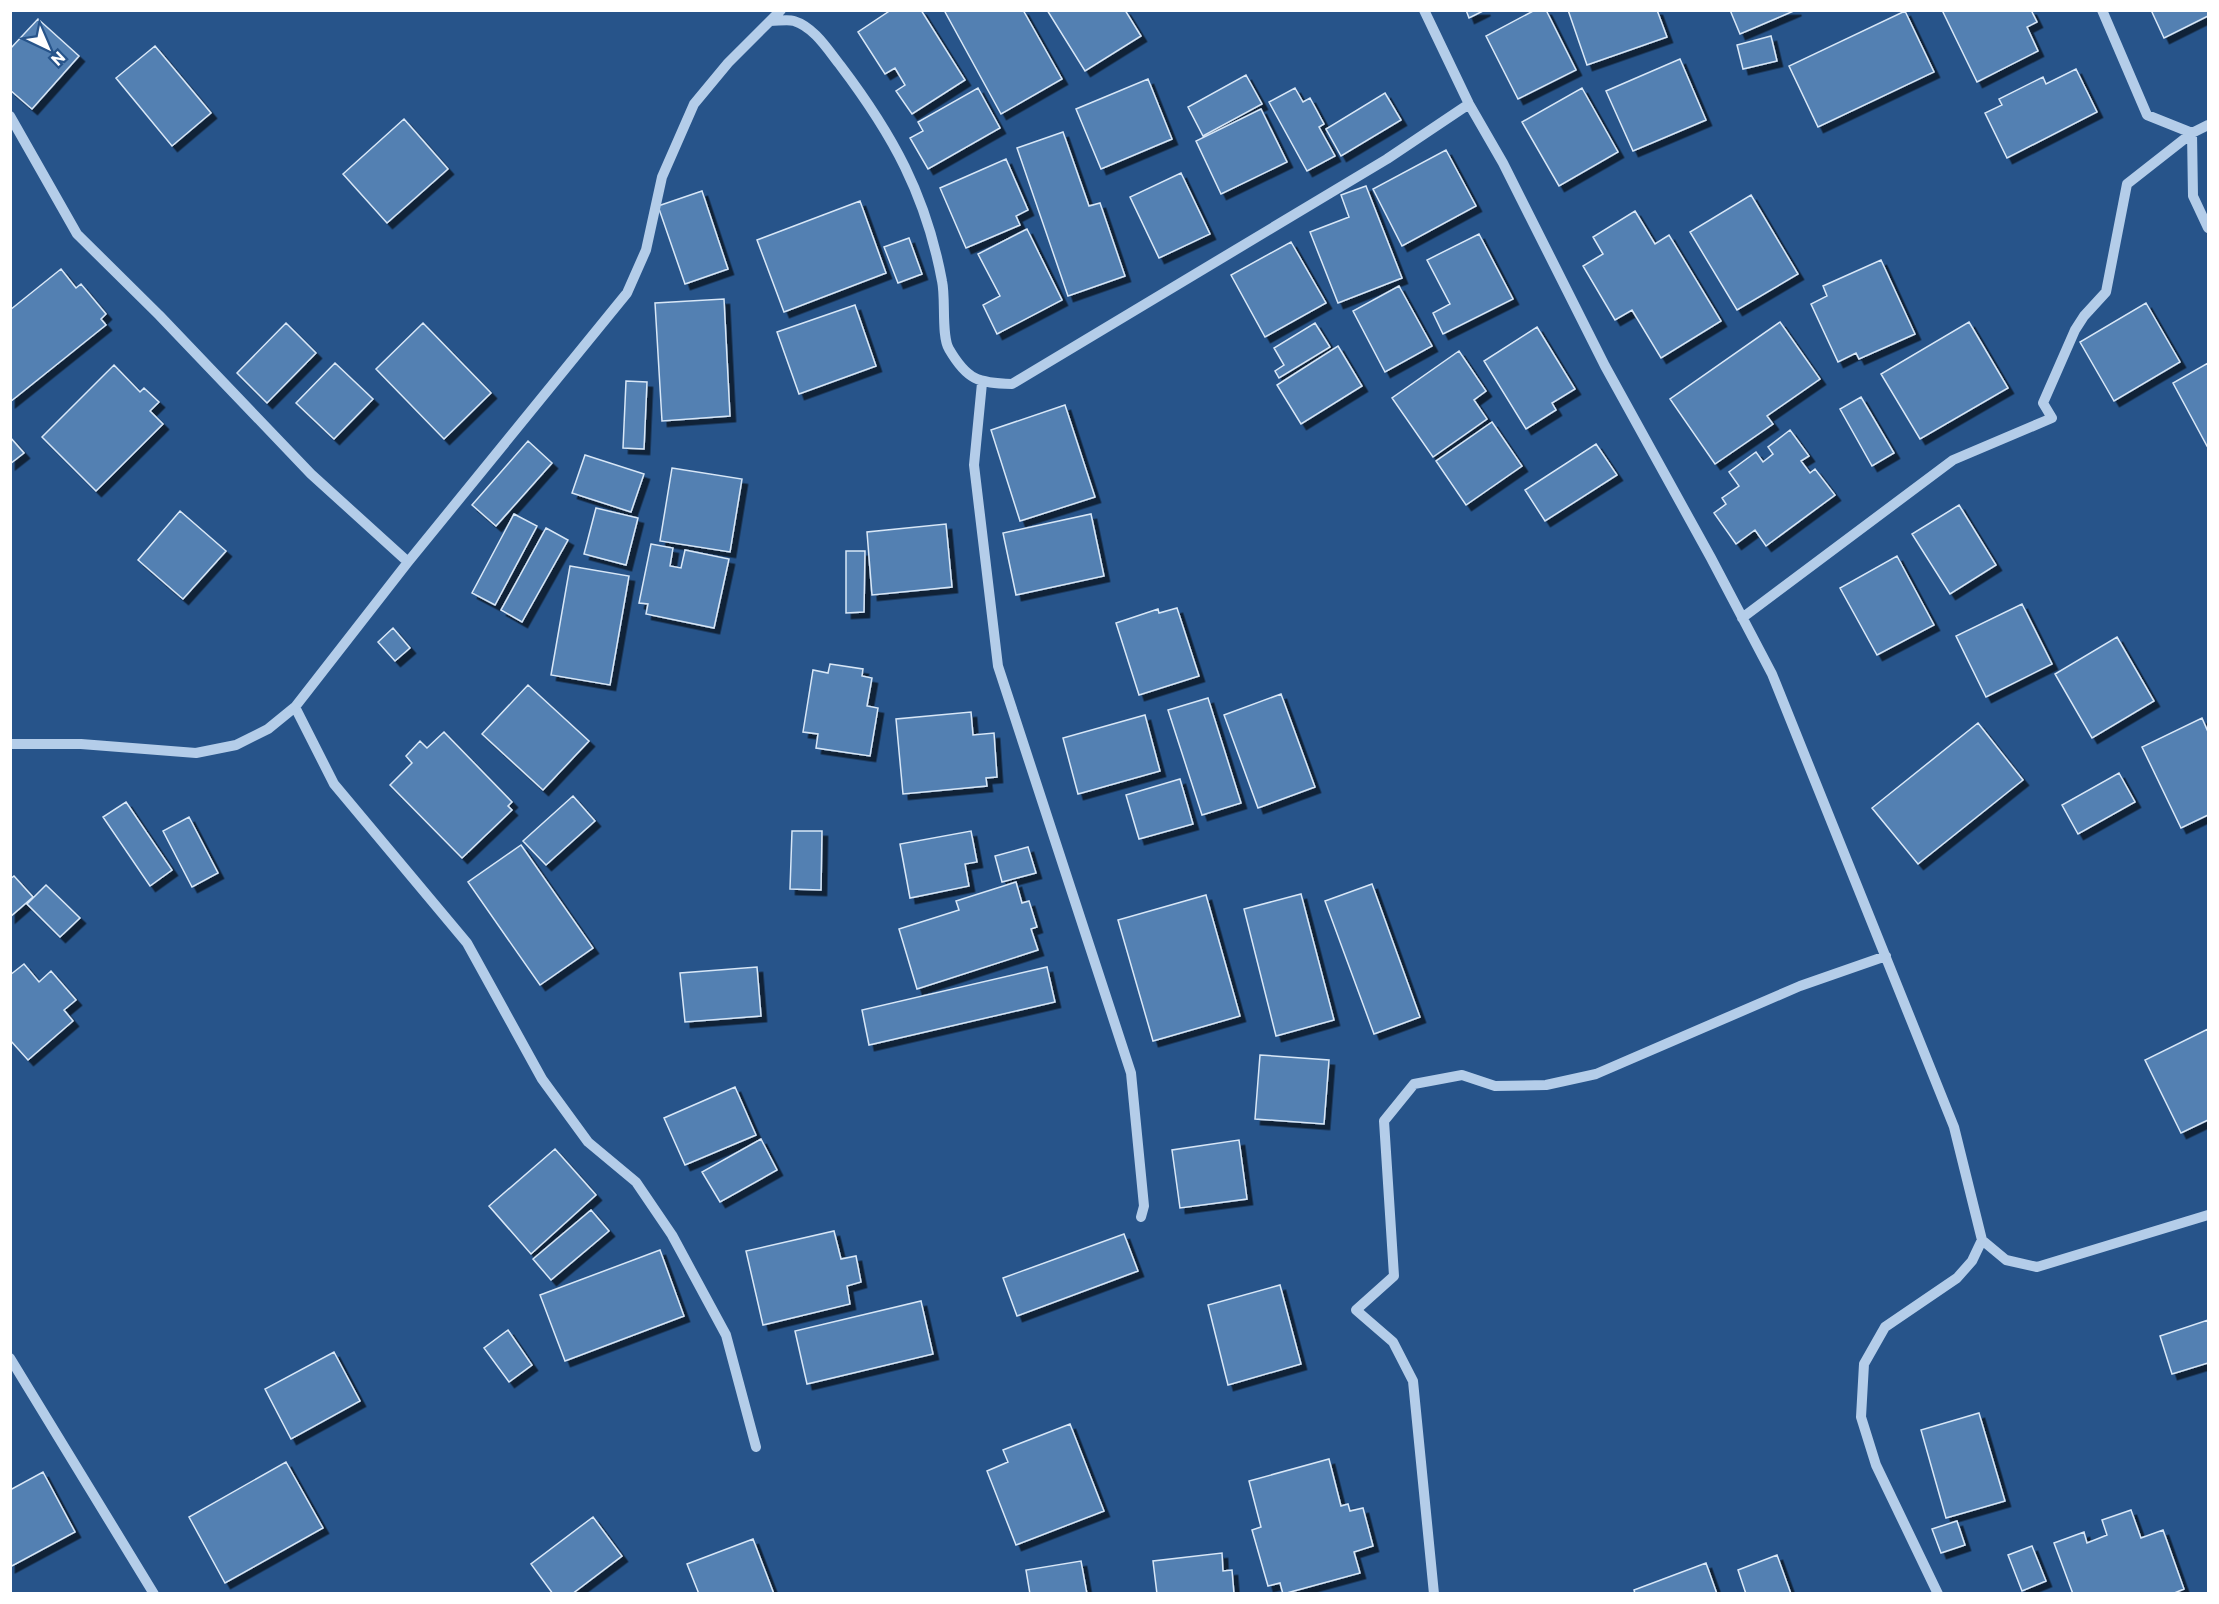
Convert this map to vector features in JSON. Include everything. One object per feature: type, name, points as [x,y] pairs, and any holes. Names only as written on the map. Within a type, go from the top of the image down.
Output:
[{"type":"street","points":[[10,744],[81,744],[196,753],[236,745],[268,729],[295,707],[408,562],[627,293],[646,250],[662,177],[694,104],[728,63],[781,10]]},
{"type":"street","points":[[1424,10],[1469,104],[1503,163],[1605,366],[1772,674],[1954,1127],[1982,1240],[2006,1260],[2037,1267],[2208,1215]]},
{"type":"street","points":[[2102,10],[2147,115],[2192,133]]},
{"type":"street","points":[[771,21],[794,21],[816,36],[862,94],[898,150],[925,209],[943,284],[947,347],[964,370],[982,383],[1012,384],[1387,159],[1469,104]]},
{"type":"street","points":[[10,116],[76,234],[159,315],[311,474],[408,562]]},
{"type":"street","points":[[1742,618],[1953,460],[2052,418],[2043,403],[2084,316],[2106,292],[2127,184],[2192,133],[2208,125]]},
{"type":"street","points":[[2192,133],[2193,196],[2208,228]]},
{"type":"street","points":[[982,383],[975,465],[998,666],[1131,1073],[1144,1206],[1141,1217]]},
{"type":"street","points":[[295,707],[334,784],[467,943],[542,1079],[588,1142],[636,1182],[672,1235],[726,1335],[756,1447]]},
{"type":"street","points":[[1434,1593],[1413,1382],[1393,1342],[1356,1310],[1394,1276],[1384,1121],[1414,1084],[1462,1075],[1495,1086],[1546,1085],[1596,1074],[1800,986],[1886,956]]},
{"type":"street","points":[[1938,1593],[1876,1465],[1861,1417],[1864,1364],[1885,1328],[1957,1278],[1972,1261],[1982,1240]]},
{"type":"street","points":[[10,1358],[154,1593]]},
{"type":"building","points":[[891,10],[921,10],[965,80],[912,114],[896,91],[905,85],[895,68],[885,74],[858,32]]},
{"type":"building","points":[[944,10],[1023,10],[1062,79],[1001,114]]},
{"type":"building","points":[[1047,10],[1125,10],[1141,36],[1085,71]]},
{"type":"building","points":[[1466,10],[1485,10],[1469,18]]},
{"type":"building","points":[[1535,10],[1546,10],[1576,70],[1518,99],[1486,36]]},
{"type":"building","points":[[1568,10],[1657,10],[1667,37],[1587,65]]},
{"type":"building","points":[[1730,10],[1796,10],[1740,34]]},
{"type":"building","points":[[1942,10],[2031,10],[2037,22],[2027,27],[2038,51],[1977,82]]},
{"type":"building","points":[[2151,10],[2208,10],[2208,16],[2164,38]]},
{"type":"building","points":[[1905,11],[1934,72],[1818,127],[1789,66]]},
{"type":"building","points":[[38,19],[79,56],[32,109],[10,90],[10,49]]},
{"type":"building","points":[[1771,36],[1777,61],[1743,69],[1737,45]]},
{"type":"building","points":[[155,46],[211,113],[172,146],[116,78]]},
{"type":"building","points":[[1680,59],[1706,120],[1633,151],[1606,91]]},
{"type":"building","points":[[2076,69],[2097,112],[2007,158],[1985,113],[2002,105],[1999,99],[2043,77],[2046,84]]},
{"type":"building","points":[[1246,75],[1262,104],[1203,136],[1188,107]]},
{"type":"building","points":[[1148,79],[1172,139],[1101,169],[1076,109]]},
{"type":"building","points":[[978,88],[1000,128],[928,169],[910,138],[923,131],[918,122]]},
{"type":"building","points":[[1295,88],[1303,102],[1310,98],[1324,124],[1319,127],[1335,156],[1307,171],[1269,102]]},
{"type":"building","points":[[1582,88],[1618,152],[1559,186],[1522,122]]},
{"type":"building","points":[[1385,93],[1401,120],[1341,156],[1326,129]]},
{"type":"building","points":[[1261,109],[1287,162],[1221,194],[1196,141]]},
{"type":"building","points":[[404,119],[448,169],[387,223],[343,174]]},
{"type":"building","points":[[1063,132],[1089,206],[1100,203],[1125,276],[1068,296],[1017,148]]},
{"type":"building","points":[[1446,150],[1476,206],[1402,246],[1373,189]]},
{"type":"building","points":[[1006,159],[1028,210],[1016,216],[1020,225],[966,248],[940,188]]},
{"type":"building","points":[[1181,173],[1210,234],[1159,258],[1130,197]]},
{"type":"building","points":[[1366,186],[1402,278],[1338,303],[1310,232],[1349,217],[1341,195]]},
{"type":"building","points":[[702,191],[728,269],[685,284],[658,206]]},
{"type":"building","points":[[1751,195],[1798,274],[1737,310],[1690,232]]},
{"type":"building","points":[[860,201],[886,273],[784,312],[757,240]]},
{"type":"building","points":[[1635,211],[1655,244],[1669,235],[1721,321],[1661,358],[1632,310],[1615,320],[1583,266],[1603,254],[1593,237]]},
{"type":"building","points":[[1027,229],[1062,300],[997,334],[983,305],[1000,296],[978,254]]},
{"type":"building","points":[[1479,234],[1513,299],[1443,334],[1433,313],[1450,304],[1427,260]]},
{"type":"building","points":[[909,238],[922,274],[898,283],[884,247]]},
{"type":"building","points":[[1291,242],[1326,303],[1265,337],[1231,275]]},
{"type":"building","points":[[1881,260],[1915,334],[1859,359],[1856,353],[1838,362],[1811,304],[1827,296],[1823,286]]},
{"type":"building","points":[[61,269],[76,288],[81,284],[106,314],[101,319],[106,325],[10,402],[10,310]]},
{"type":"building","points":[[1399,286],[1432,346],[1385,372],[1353,311]]},
{"type":"building","points":[[724,299],[730,416],[662,421],[655,303]]},
{"type":"building","points":[[2146,303],[2180,362],[2114,401],[2080,342]]},
{"type":"building","points":[[855,305],[876,366],[799,394],[777,332]]},
{"type":"building","points":[[1780,322],[1820,379],[1767,416],[1773,424],[1715,464],[1670,399]]},
{"type":"building","points":[[1969,322],[2008,388],[1920,439],[1881,374]]},
{"type":"building","points":[[286,323],[316,353],[267,403],[237,373]]},
{"type":"building","points":[[423,323],[491,393],[444,439],[376,369]]},
{"type":"building","points":[[1315,323],[1330,347],[1279,378],[1275,371],[1284,365],[1274,348]]},
{"type":"building","points":[[1537,327],[1575,389],[1552,403],[1556,410],[1526,429],[1484,361]]},
{"type":"building","points":[[1338,346],[1362,386],[1301,424],[1277,385]]},
{"type":"building","points":[[1459,351],[1486,391],[1474,400],[1487,419],[1433,457],[1392,398]]},
{"type":"building","points":[[335,363],[373,399],[334,439],[296,403]]},
{"type":"building","points":[[2208,363],[2208,445],[2207,446],[2173,383]]},
{"type":"building","points":[[114,365],[140,392],[144,388],[159,402],[150,411],[163,424],[96,491],[42,437]]},
{"type":"building","points":[[626,381],[647,382],[644,449],[623,448]]},
{"type":"building","points":[[1861,397],[1894,453],[1872,466],[1840,409]]},
{"type":"building","points":[[1065,405],[1095,497],[1020,521],[991,430]]},
{"type":"building","points":[[1492,422],[1522,466],[1466,505],[1436,461]]},
{"type":"building","points":[[1790,430],[1809,456],[1801,461],[1810,473],[1815,469],[1835,495],[1766,546],[1755,530],[1736,544],[1714,513],[1726,504],[1722,498],[1739,486],[1729,472],[1756,452],[1763,462],[1773,454],[1768,447]]},
{"type":"building","points":[[10,437],[24,453],[10,464]]},
{"type":"building","points":[[528,441],[552,463],[496,526],[472,505]]},
{"type":"building","points":[[1596,444],[1617,475],[1545,521],[1525,490]]},
{"type":"building","points":[[585,455],[644,474],[631,512],[572,493]]},
{"type":"building","points":[[672,468],[742,479],[730,552],[660,541]]},
{"type":"building","points":[[1959,505],[1996,565],[1950,594],[1912,534]]},
{"type":"building","points":[[596,508],[638,518],[626,565],[584,554]]},
{"type":"building","points":[[180,511],[226,551],[183,599],[138,560]]},
{"type":"building","points":[[514,514],[537,526],[495,605],[472,593]]},
{"type":"building","points":[[1091,514],[1104,576],[1016,595],[1003,533]]},
{"type":"building","points":[[946,524],[952,587],[872,595],[867,532]]},
{"type":"building","points":[[546,528],[568,540],[522,622],[501,610]]},
{"type":"building","points":[[651,544],[673,548],[670,566],[681,568],[685,550],[729,559],[714,628],[646,614],[648,604],[639,603]]},
{"type":"building","points":[[846,551],[865,551],[864,612],[846,613]]},
{"type":"building","points":[[1897,556],[1934,625],[1877,655],[1840,588]]},
{"type":"building","points":[[570,566],[629,576],[610,685],[551,675]]},
{"type":"building","points":[[2022,604],[2052,664],[1986,697],[1956,636]]},
{"type":"building","points":[[1177,608],[1199,676],[1139,695],[1116,623],[1158,609],[1159,613]]},
{"type":"building","points":[[393,628],[410,648],[395,661],[378,642]]},
{"type":"building","points":[[2117,637],[2154,701],[2092,738],[2055,674]]},
{"type":"building","points":[[830,664],[863,669],[862,676],[872,678],[867,706],[878,708],[870,756],[816,748],[818,734],[803,732],[813,670],[828,673]]},
{"type":"building","points":[[528,685],[589,741],[543,790],[482,734]]},
{"type":"building","points":[[1281,694],[1315,787],[1258,808],[1224,715]]},
{"type":"building","points":[[1208,698],[1241,803],[1202,815],[1168,710]]},
{"type":"building","points":[[971,712],[973,735],[994,733],[997,777],[986,778],[987,786],[903,794],[896,719]]},
{"type":"building","points":[[1145,715],[1160,771],[1078,794],[1063,738]]},
{"type":"building","points":[[2202,718],[2208,732],[2208,815],[2181,828],[2142,747]]},
{"type":"building","points":[[1978,723],[2023,780],[1918,864],[1872,808]]},
{"type":"building","points":[[444,732],[512,802],[508,806],[512,810],[462,858],[390,785],[412,763],[406,756],[420,741],[427,748]]},
{"type":"building","points":[[2119,773],[2135,802],[2078,834],[2062,805]]},
{"type":"building","points":[[1180,779],[1193,824],[1139,839],[1126,795]]},
{"type":"building","points":[[573,796],[595,821],[546,865],[523,841]]},
{"type":"building","points":[[126,802],[172,870],[150,886],[103,817]]},
{"type":"building","points":[[189,817],[218,873],[192,887],[163,831]]},
{"type":"building","points":[[792,831],[822,831],[821,890],[790,889]]},
{"type":"building","points":[[971,831],[977,862],[965,864],[969,886],[910,898],[900,844]]},
{"type":"building","points":[[521,845],[593,948],[540,985],[468,882]]},
{"type":"building","points":[[1028,847],[1036,873],[1002,882],[995,856]]},
{"type":"building","points":[[14,876],[33,897],[10,917],[10,879]]},
{"type":"building","points":[[1016,882],[1022,903],[1029,901],[1037,927],[1031,929],[1038,950],[917,989],[899,929],[959,910],[956,901]]},
{"type":"building","points":[[1372,884],[1420,1017],[1374,1034],[1325,901]]},
{"type":"building","points":[[46,885],[80,918],[60,937],[27,904]]},
{"type":"building","points":[[1301,894],[1334,1020],[1276,1036],[1244,909]]},
{"type":"building","points":[[1206,895],[1240,1016],[1153,1041],[1118,920]]},
{"type":"building","points":[[24,964],[39,982],[51,971],[76,1000],[64,1010],[73,1021],[28,1060],[10,1040],[10,975]]},
{"type":"building","points":[[757,967],[761,1016],[685,1022],[680,973]]},
{"type":"building","points":[[1047,967],[1055,1002],[869,1045],[862,1010]]},
{"type":"building","points":[[2208,1029],[2208,1120],[2181,1133],[2145,1060]]},
{"type":"building","points":[[1260,1055],[1329,1060],[1324,1124],[1255,1119]]},
{"type":"building","points":[[735,1087],[756,1135],[685,1165],[664,1118]]},
{"type":"building","points":[[761,1139],[777,1170],[720,1202],[702,1172]]},
{"type":"building","points":[[1239,1140],[1247,1199],[1180,1208],[1172,1150]]},
{"type":"building","points":[[555,1149],[596,1195],[531,1254],[489,1206]]},
{"type":"building","points":[[591,1210],[609,1231],[551,1280],[533,1259]]},
{"type":"building","points":[[834,1231],[841,1259],[856,1256],[861,1282],[847,1286],[850,1304],[763,1325],[746,1251]]},
{"type":"building","points":[[1124,1234],[1138,1271],[1017,1316],[1003,1278]]},
{"type":"building","points":[[660,1250],[684,1316],[565,1361],[540,1295]]},
{"type":"building","points":[[1280,1285],[1301,1364],[1228,1385],[1208,1305]]},
{"type":"building","points":[[921,1301],[933,1354],[807,1384],[795,1331]]},
{"type":"building","points":[[2208,1320],[2208,1363],[2172,1374],[2160,1336]]},
{"type":"building","points":[[508,1330],[532,1365],[509,1382],[484,1348]]},
{"type":"building","points":[[334,1352],[360,1401],[291,1439],[265,1389]]},
{"type":"building","points":[[1979,1413],[2005,1501],[1946,1518],[1921,1430]]},
{"type":"building","points":[[1070,1424],[1104,1511],[1016,1545],[987,1471],[1008,1462],[1003,1450]]},
{"type":"building","points":[[1329,1459],[1341,1506],[1348,1504],[1350,1511],[1363,1508],[1373,1546],[1354,1552],[1360,1573],[1283,1594],[1280,1583],[1268,1586],[1252,1530],[1261,1527],[1249,1481]]},
{"type":"building","points":[[286,1462],[323,1528],[225,1583],[189,1517]]},
{"type":"building","points":[[43,1472],[75,1532],[10,1567],[10,1490]]},
{"type":"building","points":[[2131,1510],[2141,1538],[2163,1530],[2184,1589],[2172,1594],[2073,1594],[2054,1543],[2084,1532],[2087,1543],[2107,1535],[2102,1520]]},
{"type":"building","points":[[593,1517],[622,1556],[572,1594],[553,1594],[531,1564]]},
{"type":"building","points":[[1957,1521],[1965,1545],[1941,1553],[1932,1529]]},
{"type":"building","points":[[753,1539],[774,1594],[699,1594],[687,1564]]},
{"type":"building","points":[[2032,1546],[2046,1581],[2022,1591],[2008,1555]]},
{"type":"building","points":[[1222,1553],[1223,1571],[1232,1570],[1234,1594],[1157,1594],[1153,1561]]},
{"type":"building","points":[[1777,1555],[1791,1594],[1746,1594],[1738,1570]]},
{"type":"building","points":[[1081,1561],[1087,1594],[1030,1594],[1026,1570]]},
{"type":"building","points":[[1706,1563],[1717,1594],[1635,1594],[1634,1590]]}]
